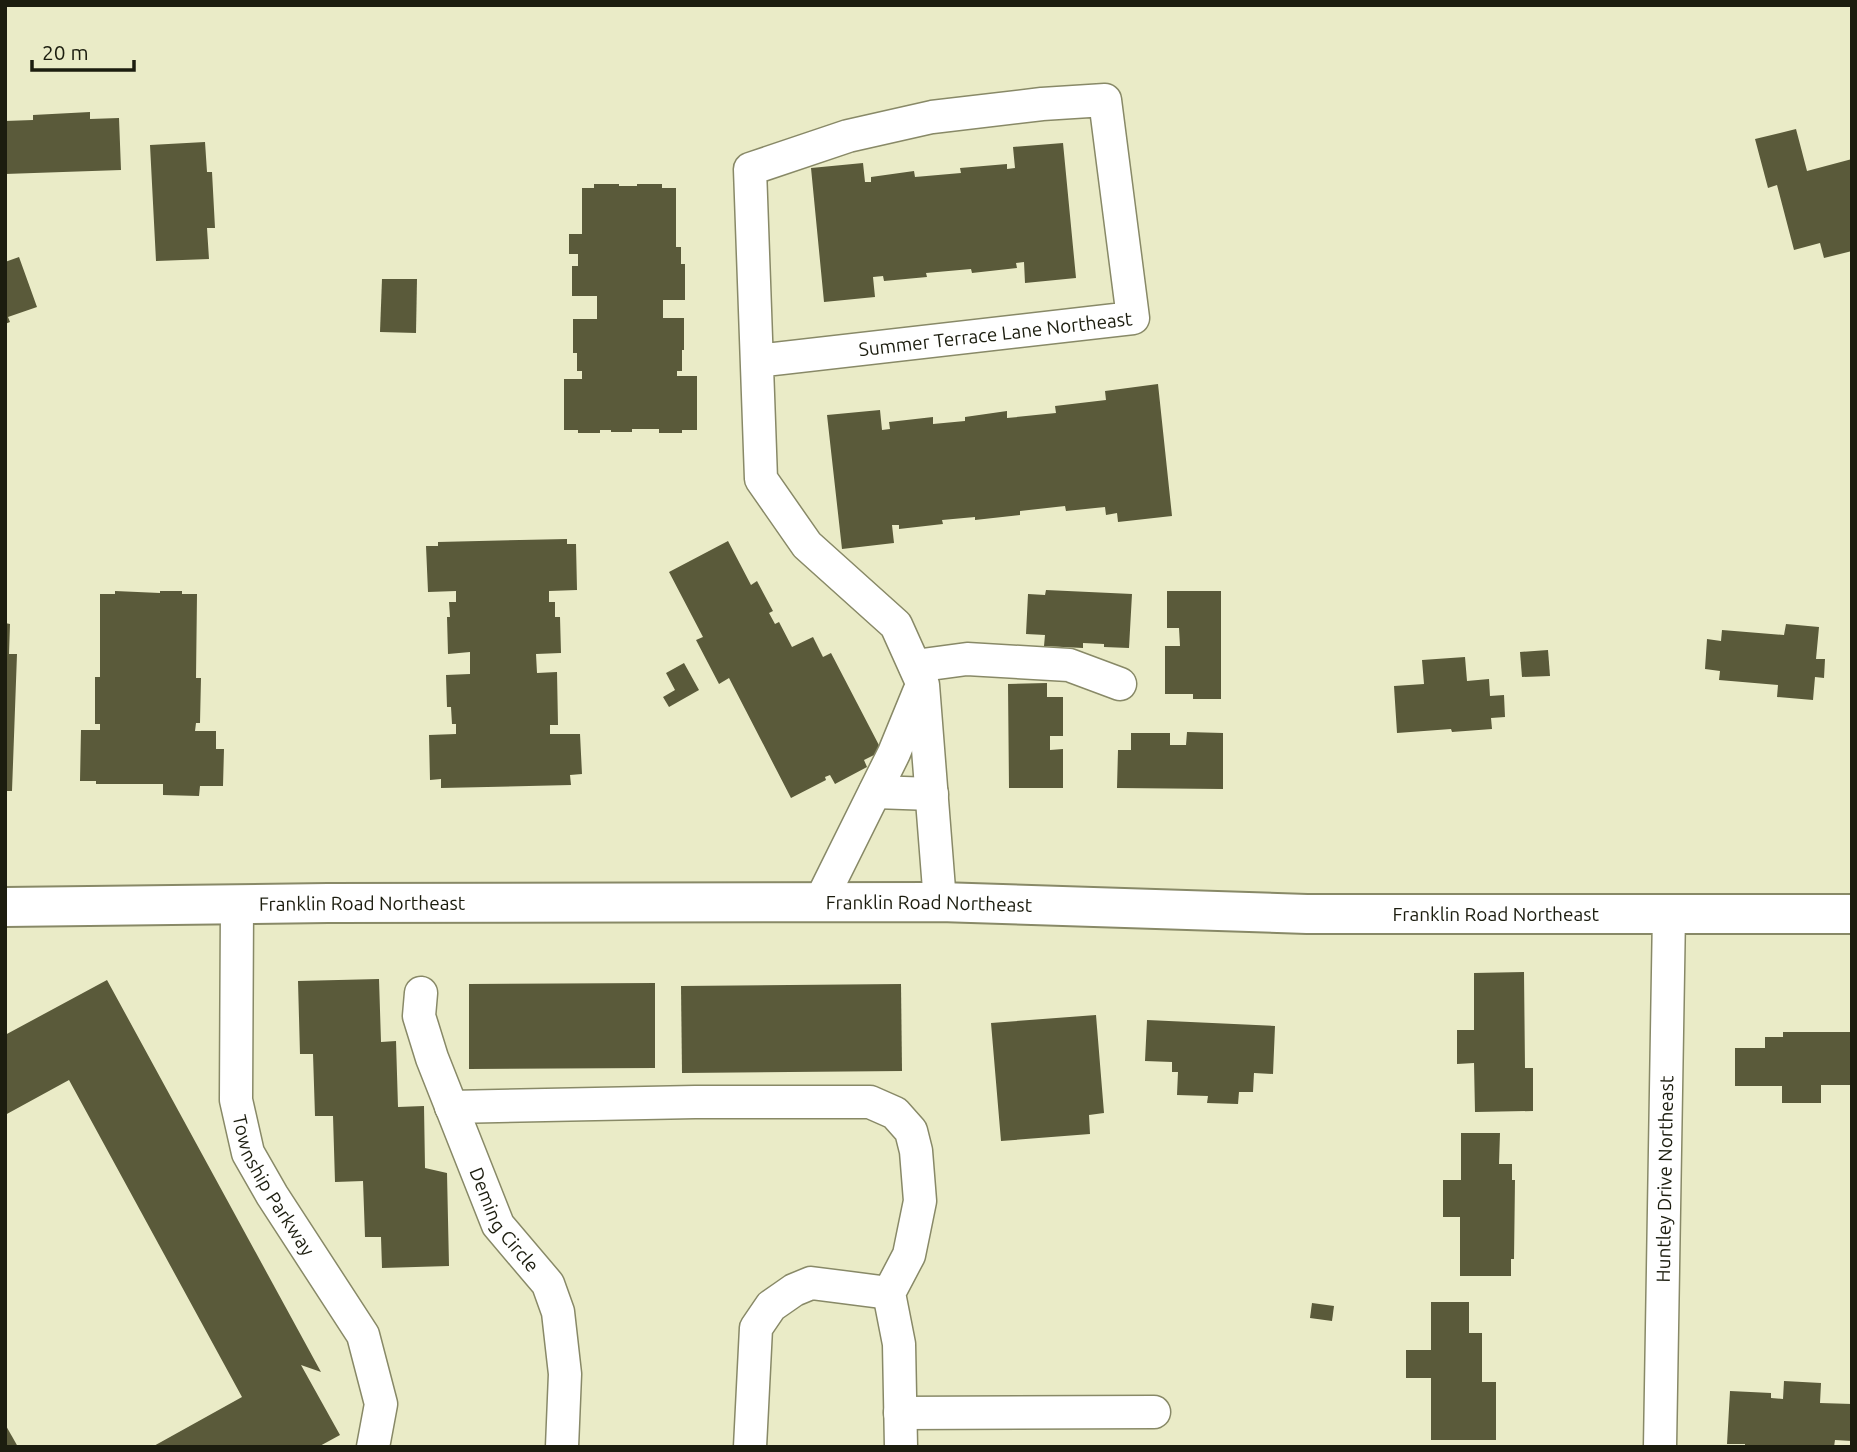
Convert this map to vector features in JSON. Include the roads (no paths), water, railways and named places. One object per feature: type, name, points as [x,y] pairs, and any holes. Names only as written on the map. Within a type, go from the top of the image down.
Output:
[{"type":"street","name":"Summer Terrace Lane Northeast","points":[[757,360],[1133,318],[1105,100],[1042,104],[932,117],[848,136],[750,169],[761,479],[807,545],[896,625],[919,675],[940,902]]},
{"type":"street","points":[[820,902],[904,732],[919,675],[967,659],[1069,665],[1120,684]]},
{"type":"street","points":[[875,792],[932,794]]},
{"type":"street","name":"Franklin Road Northeast","points":[[5,906],[681,901],[940,902],[1307,914],[1852,914]]},
{"type":"street","name":"Township Parkway","points":[[237,905],[236,1100],[248,1153],[272,1195],[363,1335],[381,1404],[373,1447]]},
{"type":"street","name":"Huntley Drive Northeast","points":[[1660,1447],[1669,913]]},
{"type":"street","name":"Deming Circle","points":[[421,993],[419,1016],[432,1058],[498,1225],[548,1284],[558,1312],[565,1374],[562,1447]]},
{"type":"street","points":[[451,1107],[870,1101],[895,1113],[911,1131],[916,1151],[920,1201],[909,1255],[889,1293],[900,1344],[901,1447]]},
{"type":"street","points":[[750,1447],[756,1328],[771,1306],[794,1290],[811,1283],[889,1293]]},
{"type":"street","points":[[900,1413],[1154,1412]]}]
